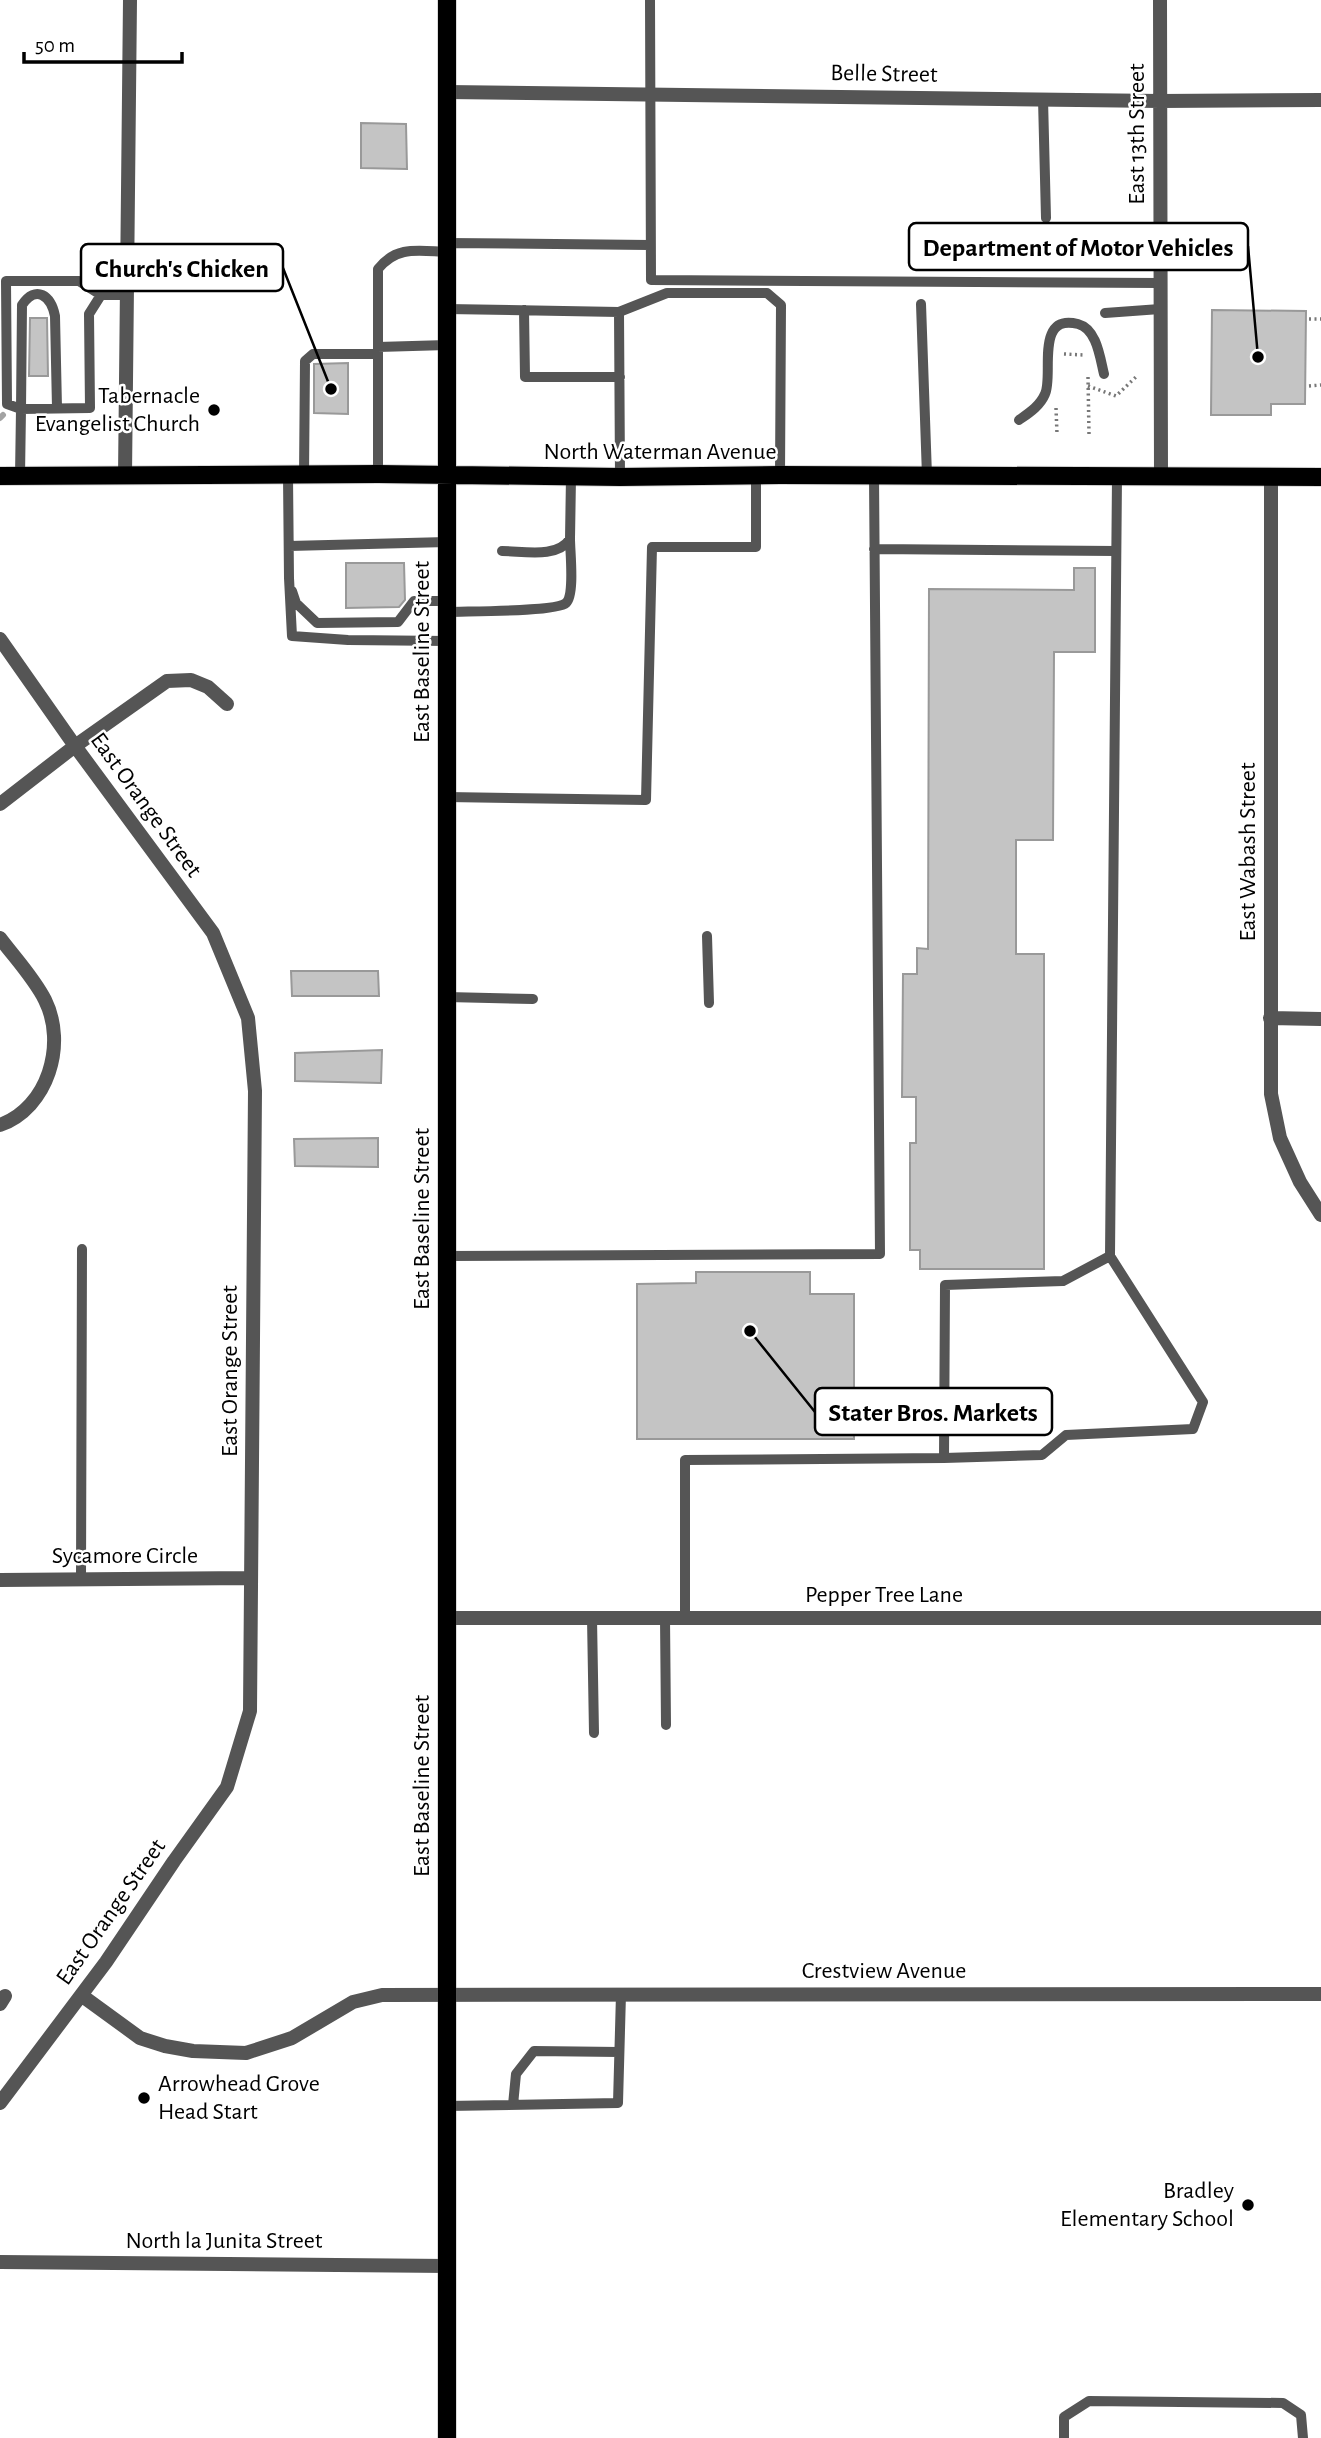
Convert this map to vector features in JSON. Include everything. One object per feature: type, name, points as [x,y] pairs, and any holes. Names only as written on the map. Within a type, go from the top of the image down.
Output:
[{"type":"main road","name":"East Baseline Street","points":[[447,0],[447,2438]]},
{"type":"main road","name":"North Waterman Avenue","points":[[0,476],[378,474],[571,477],[1321,477]]},
{"type":"street","points":[[125,476],[130,0]]},
{"type":"street","name":"East 13th Street","points":[[1160,0],[1161,477]]},
{"type":"street","name":"Belle Street","points":[[447,92],[1160,101],[1321,100]]},
{"type":"street","name":"East Wabash Street","points":[[1271,477],[1271,1094],[1280,1138],[1300,1182],[1321,1215]]},
{"type":"street","name":"East Orange Street","points":[[0,639],[213,933],[248,1018],[255,1091],[250,1711],[227,1787],[81,1995],[0,2103]]},
{"type":"street","points":[[0,804],[75,746],[167,681],[191,680],[208,687],[227,704]]},
{"type":"street","points":[[0,938],[47,1002],[54,1045],[46,1080],[37,1097],[23,1112],[0,1125]]},
{"type":"street","points":[[1270,1018],[1321,1019]]},
{"type":"street","name":"Sycamore Circle","points":[[0,1580],[251,1578]]},
{"type":"street","name":"Pepper Tree Lane","points":[[447,1618],[1321,1618]]},
{"type":"street","name":"Crestview Avenue","points":[[81,1995],[140,2038],[193,2051],[246,2053],[292,2038],[353,2001],[382,1995],[1321,1994]]},
{"type":"street","name":"North la Junita Street","points":[[0,2262],[448,2266]]},
{"type":"lane","points":[[650,0],[651,280],[1160,282]]},
{"type":"lane","points":[[1043,99],[1046,218]]},
{"type":"lane","points":[[378,474],[378,269],[388,257],[403,251],[447,247],[650,244]]},
{"type":"lane","points":[[101,295],[89,314],[90,408],[21,409],[7,404],[6,281],[79,281],[101,295],[127,295]]},
{"type":"lane","points":[[447,309],[619,312],[667,293],[767,293],[781,304],[780,475]]},
{"type":"lane","points":[[20,476],[22,305],[26,299],[37,295],[45,296],[52,302],[55,316],[57,408]]},
{"type":"lane","points":[[921,304],[927,476]]},
{"type":"lane","points":[[1105,313],[1160,309]]},
{"type":"lane","points":[[524,310],[526,377],[620,377]]},
{"type":"lane","points":[[619,312],[620,477]]},
{"type":"lane","points":[[1019,420],[1038,406],[1047,392],[1049,344],[1053,331],[1063,325],[1074,323],[1085,327],[1096,342],[1104,374]]},
{"type":"lane","points":[[447,345],[313,355],[305,361],[289,546],[292,636],[348,640],[447,641]]},
{"type":"lane","points":[[447,797],[646,800],[652,547],[756,547],[756,476]]},
{"type":"lane","points":[[447,1256],[880,1254],[874,476]]},
{"type":"lane","points":[[289,578],[296,603],[317,622],[398,622],[414,601],[447,606],[541,609],[558,607],[567,603],[571,594],[571,477]]},
{"type":"lane","points":[[685,1618],[685,1460],[1042,1455],[1066,1435],[1193,1429],[1203,1402],[1110,1256],[1117,477]]},
{"type":"lane","points":[[502,551],[559,550],[570,539]]},
{"type":"lane","points":[[289,546],[447,542]]},
{"type":"lane","points":[[874,549],[1116,551]]},
{"type":"lane","points":[[707,936],[709,1003]]},
{"type":"lane","points":[[447,997],[533,999]]},
{"type":"lane","points":[[81,1579],[82,1249]]},
{"type":"lane","points":[[944,1458],[945,1285],[1063,1281],[1110,1256]]},
{"type":"lane","points":[[592,1618],[594,1733]]},
{"type":"lane","points":[[665,1618],[666,1725]]},
{"type":"lane","points":[[447,2106],[618,2103],[621,1994]]},
{"type":"lane","points":[[513,2105],[516,2074],[534,2052],[619,2052]]},
{"type":"lane","points":[[1064,2438],[1064,2417],[1088,2401],[1283,2403],[1301,2415],[1303,2438]]},
{"type":"path","points":[[1309,319],[1321,319]]},
{"type":"path","points":[[1055,354],[1087,355]]},
{"type":"path","points":[[1088,386],[1116,396],[1138,375]]},
{"type":"path","points":[[1088,376],[1088,434]]},
{"type":"path","points":[[1309,386],[1321,385]]},
{"type":"path","points":[[1056,397],[1057,434]]},
{"type":"building","points":[[361,123],[406,124],[407,169],[361,168]]},
{"type":"building","points":[[1212,310],[1306,311],[1305,404],[1271,404],[1271,415],[1211,415]]},
{"type":"building","points":[[30,318],[47,318],[48,376],[29,376]]},
{"type":"building","points":[[348,363],[348,414],[314,413],[314,364]]},
{"type":"building","points":[[346,563],[404,563],[405,600],[399,607],[346,608]]},
{"type":"building","points":[[1074,568],[1095,568],[1095,652],[1054,652],[1053,840],[1016,840],[1016,954],[1044,954],[1044,1269],[920,1269],[920,1250],[910,1250],[910,1143],[916,1143],[916,1097],[902,1097],[903,974],[917,974],[917,948],[928,949],[929,589],[1074,590]]},
{"type":"building","points":[[291,971],[378,971],[379,996],[292,996]]},
{"type":"building","points":[[382,1050],[381,1083],[295,1081],[295,1053]]},
{"type":"building","points":[[378,1138],[378,1167],[295,1166],[294,1139]]},
{"type":"building","points":[[696,1272],[810,1272],[810,1294],[854,1294],[854,1439],[637,1439],[637,1284],[696,1283]]},
{"type":"waterway","points":[[0,418],[3,415]]},
{"type":"place","name":"Department of Motor Vehicles","points":[[1258,357]]},
{"type":"place","name":"Church's Chicken","points":[[331,389]]},
{"type":"place","name":"Tabernacle Evangelist Church","points":[[214,410]]},
{"type":"place","name":"Stater Bros. Markets","points":[[750,1331]]},
{"type":"place","name":"Arrowhead Grove Head Start","points":[[144,2098]]},
{"type":"place","name":"Bradley Elementary School","points":[[1248,2205]]}]
